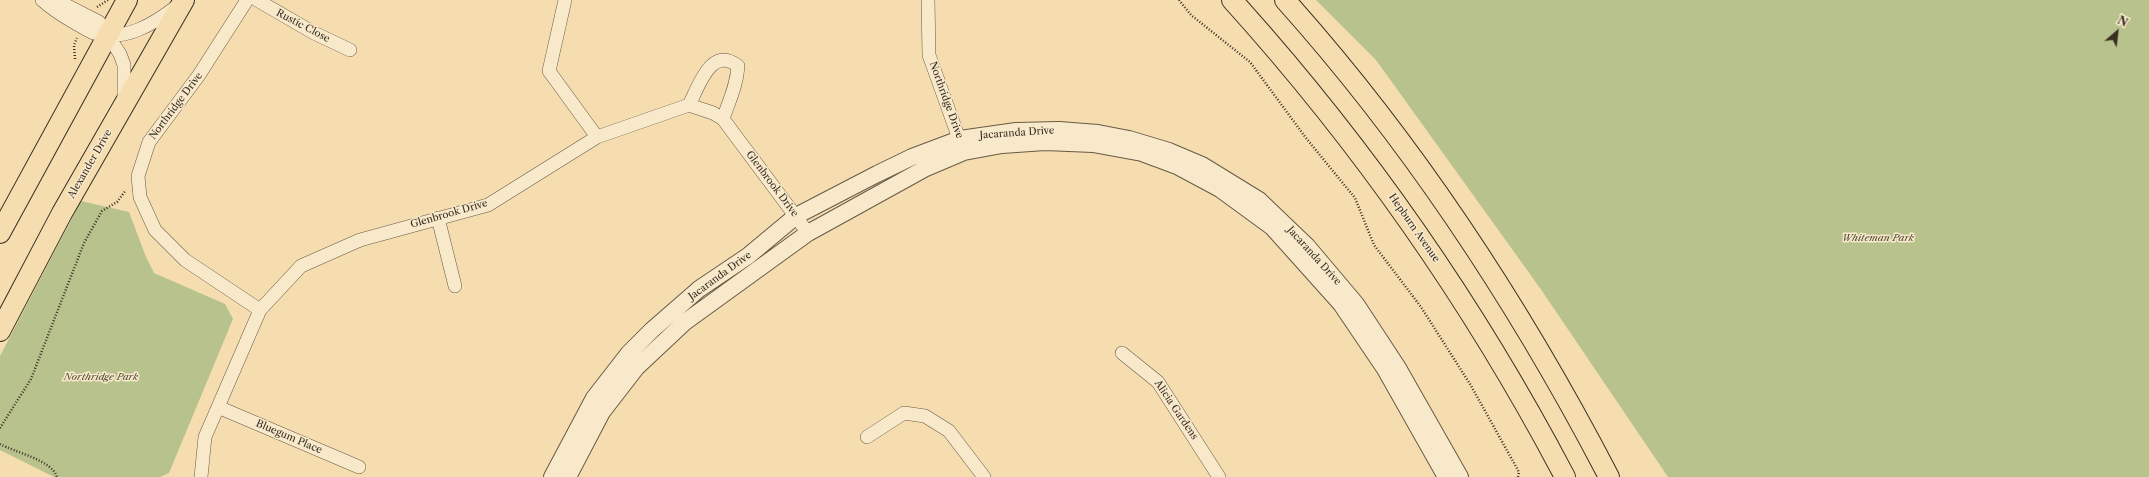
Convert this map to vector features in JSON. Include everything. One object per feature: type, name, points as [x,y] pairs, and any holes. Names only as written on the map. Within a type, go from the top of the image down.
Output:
[{"type":"main road","points":[[0,234],[127,0]]},
{"type":"main road","name":"Hepburn Avenue","points":[[1232,0],[1310,89],[1408,218],[1468,308],[1504,367],[1565,477]]},
{"type":"main road","points":[[1285,0],[1384,120],[1467,234],[1542,354],[1610,477]]},
{"type":"main road","name":"Alexander Drive","points":[[0,331],[62,213],[183,1]]},
{"type":"street","points":[[42,0],[55,12],[93,33],[107,35],[135,31],[150,25],[183,1]]},
{"type":"street","points":[[56,0],[99,22],[120,54],[124,65],[124,105]]},
{"type":"street","name":"Northridge Drive","points":[[247,0],[200,75],[149,142],[138,176],[140,197],[154,230],[186,260],[260,310]]},
{"type":"street","name":"Rustic Close","points":[[257,0],[314,33],[350,50]]},
{"type":"street","points":[[565,0],[549,71],[596,137]]},
{"type":"street","name":"Northridge Drive","points":[[928,0],[929,55],[962,146]]},
{"type":"street","points":[[689,105],[710,66],[718,60],[730,60],[738,66],[738,73],[736,84],[723,119]]},
{"type":"street","name":"Glenbrook Drive","points":[[201,477],[205,437],[260,310],[301,266],[360,240],[488,205],[596,137],[689,105],[714,113],[723,119],[808,233]]},
{"type":"street","name":"Jacaranda Drive","points":[[552,477],[594,398],[629,353],[652,330],[699,289],[748,256],[796,216],[912,157],[1016,132],[1059,130],[1098,133],[1129,139],[1169,151],[1202,165],[1232,182],[1259,200],[1286,224],[1356,304],[1398,368],[1460,477]]},
{"type":"street","name":"Jacaranda Drive","points":[[568,477],[602,412],[636,368],[685,322],[808,233],[924,169],[962,146],[1045,142],[1093,144],[1142,153],[1177,166],[1220,189],[1272,227],[1341,304],[1385,369],[1446,477]]},
{"type":"street","points":[[438,218],[455,286]]},
{"type":"street","name":"Alicia Gardens","points":[[1122,353],[1158,382],[1219,477]]},
{"type":"street","name":"Bluegum Place","points":[[218,407],[359,467]]},
{"type":"street","points":[[867,437],[904,413],[925,416],[948,431],[984,477]]},
{"type":"path","points":[[1178,0],[1191,15],[1250,62],[1306,138],[1355,198],[1374,245],[1421,307],[1470,384],[1519,472],[1518,477]]},
{"type":"path","points":[[0,428],[31,379],[84,243],[91,230],[102,211],[117,202],[128,187],[139,187]]},
{"type":"path","points":[[0,444],[45,464],[56,474],[57,477]]},
{"type":"green space","name":"Whiteman Park","points":[[1316,0],[2149,0],[2149,477],[1668,477],[1540,288],[1376,60]]},
{"type":"green space","name":"Northridge Park","points":[[81,201],[129,212],[146,257],[154,273],[225,304],[233,319],[169,473],[160,477],[54,477],[0,450],[0,356]]}]
